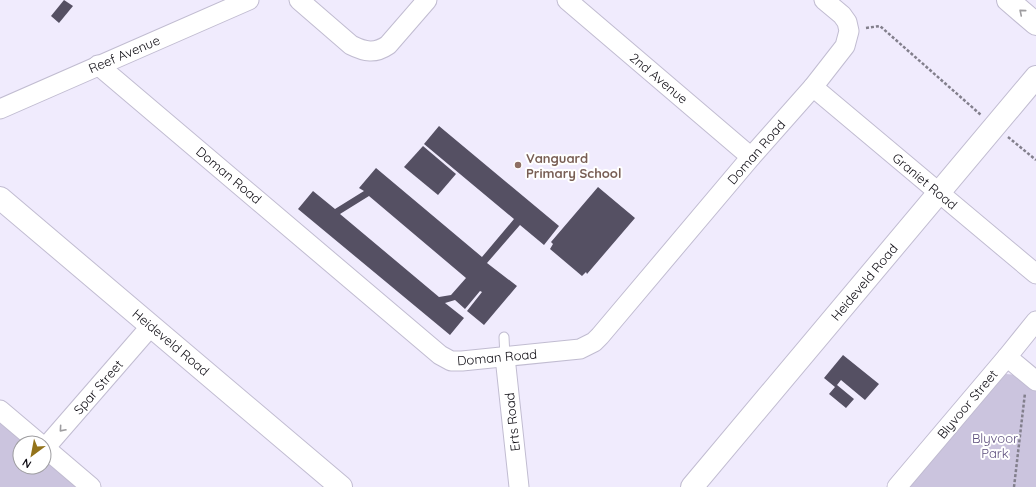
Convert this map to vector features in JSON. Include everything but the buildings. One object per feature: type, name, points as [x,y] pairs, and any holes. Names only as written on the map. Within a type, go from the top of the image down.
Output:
[{"type":"street","name":"Reef Avenue","points":[[0,109],[249,0]]},
{"type":"street","points":[[299,0],[350,45],[360,50],[371,52],[381,50],[388,44],[427,0]]},
{"type":"street","name":"2nd Avenue","points":[[567,0],[751,157]]},
{"type":"street","points":[[824,0],[842,15],[847,22],[849,31]]},
{"type":"street","points":[[1008,0],[1036,24]]},
{"type":"street","name":"Doman Road","points":[[98,65],[440,355],[456,361],[573,350],[594,342],[751,157],[813,87],[845,46],[849,31]]},
{"type":"street","name":"Heideveld Road","points":[[692,487],[1036,77]]},
{"type":"street","name":"Graniet Road","points":[[813,87],[1036,274]]},
{"type":"street","name":"Heideveld Road","points":[[0,198],[341,487]]},
{"type":"street","name":"Blyvoor Street","points":[[897,487],[1007,358],[1036,321]]},
{"type":"street","name":"Spar Street","points":[[52,436],[151,326]]},
{"type":"street","name":"Erts Road","points":[[505,357],[519,487]]},
{"type":"street","points":[[1007,358],[1031,377]]},
{"type":"street","points":[[0,410],[30,435]]},
{"type":"street","points":[[52,454],[91,487]]},
{"type":"lane","points":[[504,337],[505,357]]},
{"type":"path","points":[[849,31],[880,26],[994,127],[1036,160]]},
{"type":"path","points":[[1014,487],[1031,377]]},
{"type":"green space","name":"Blyvoor Park","points":[[1006,374],[1018,375],[1036,389],[1036,487],[906,487],[1001,376]]},
{"type":"green space","points":[[0,420],[18,435],[12,435],[12,475],[52,475],[52,464],[80,487],[0,487]]},
{"type":"place","name":"Vanguard Primary School","points":[[518,165]]}]
